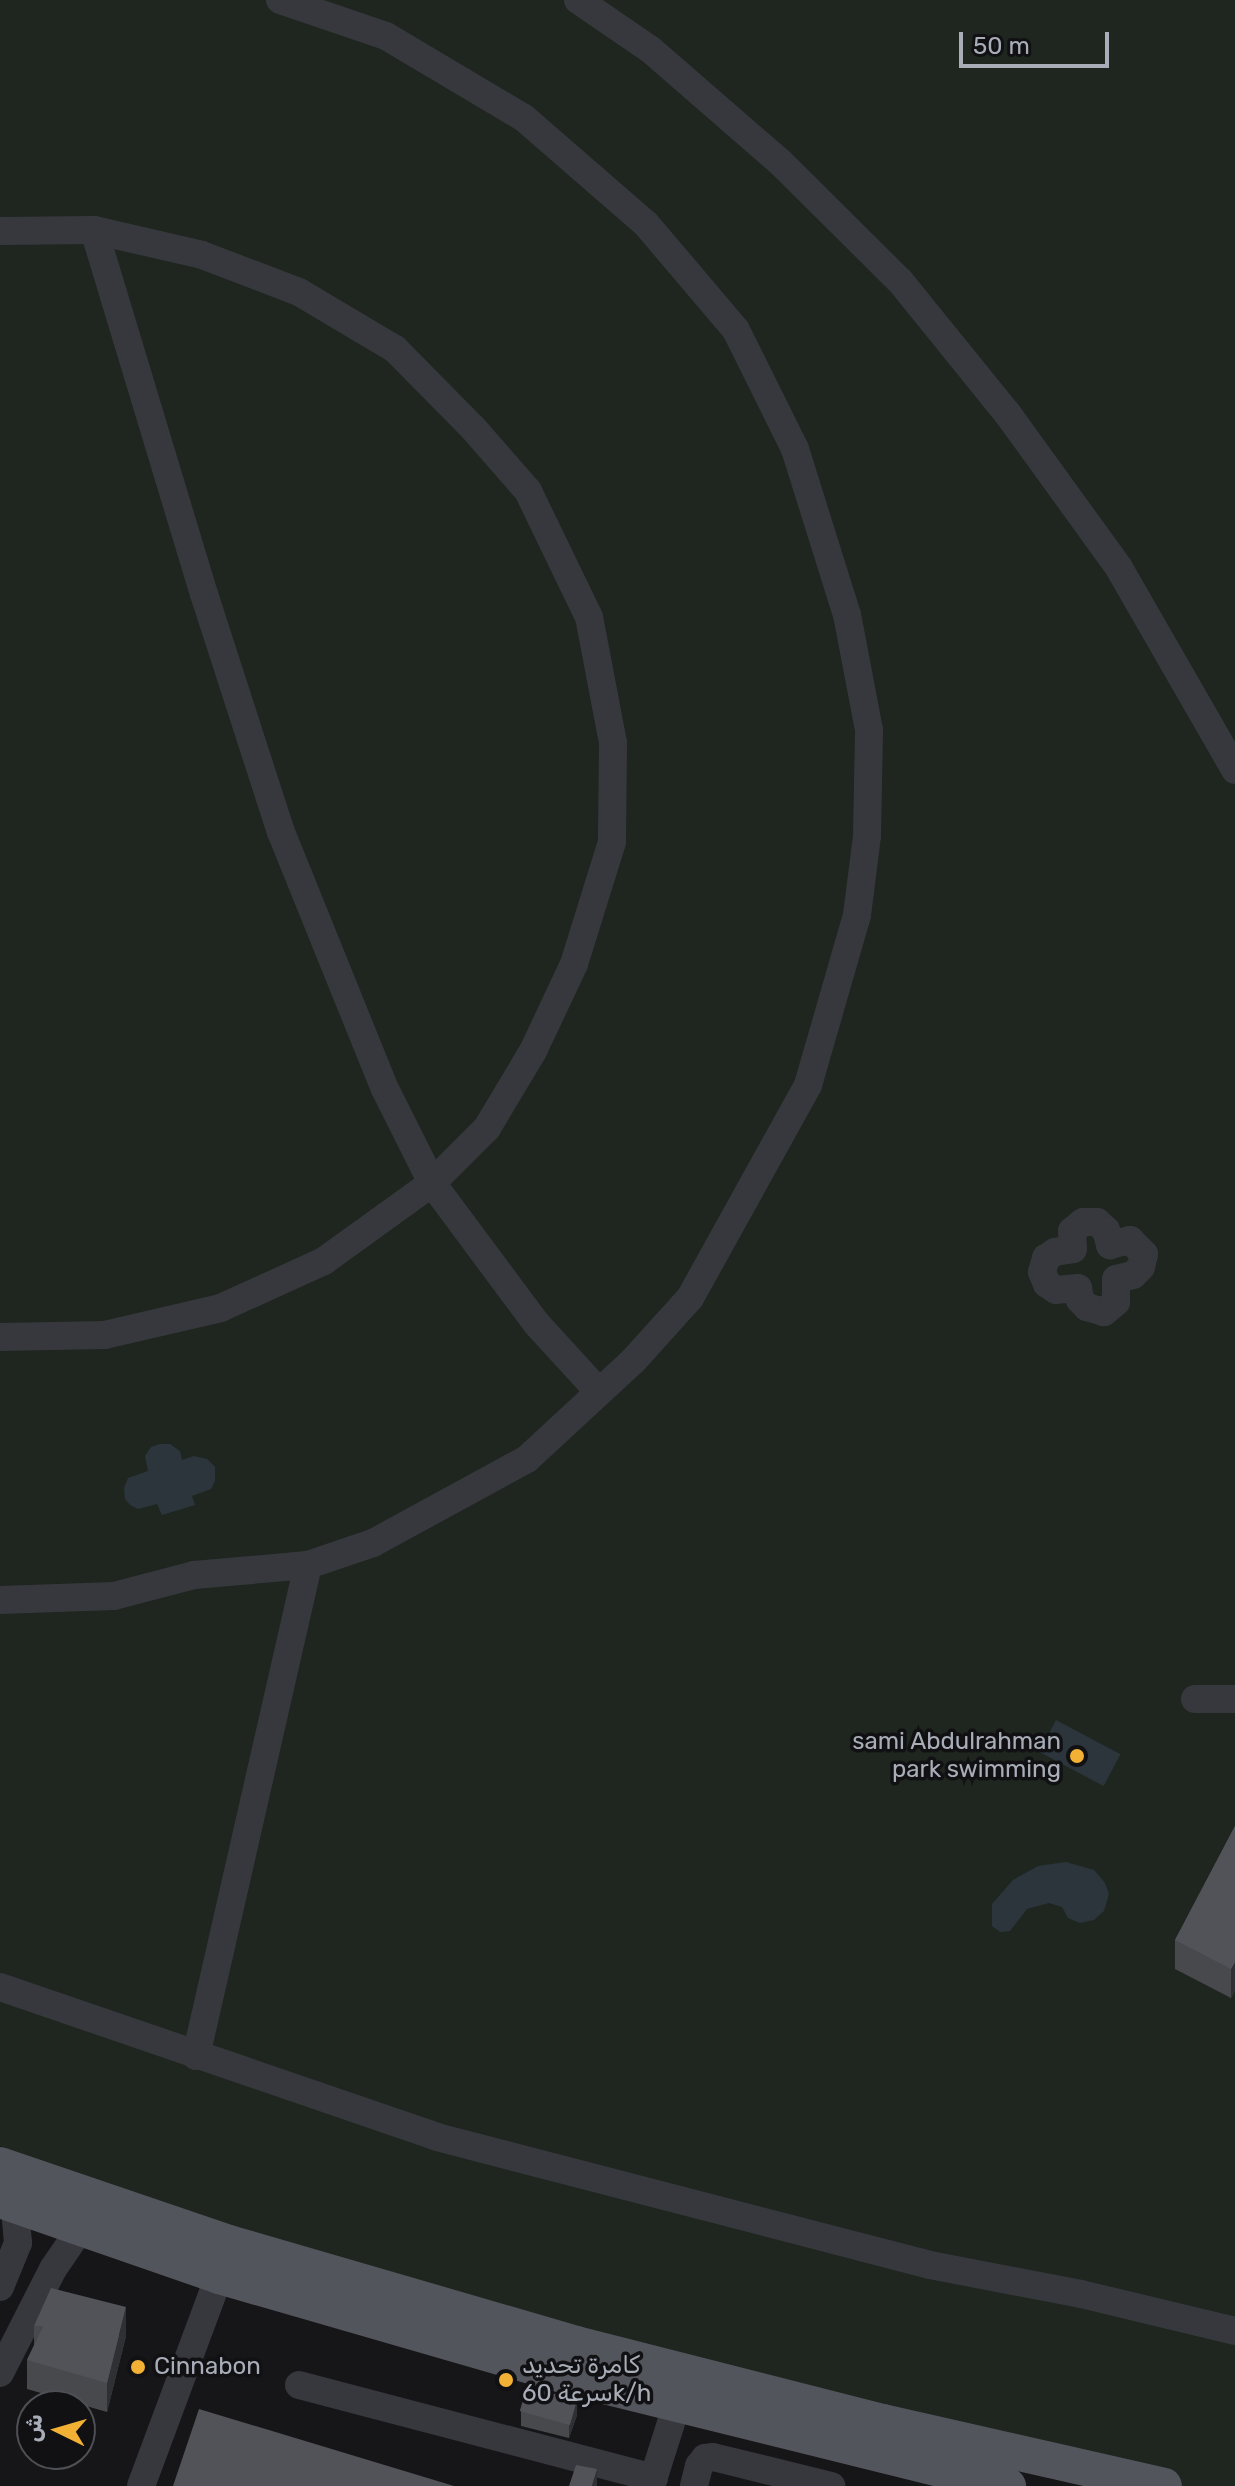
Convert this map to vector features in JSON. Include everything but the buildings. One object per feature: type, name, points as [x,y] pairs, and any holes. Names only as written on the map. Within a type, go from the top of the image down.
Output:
[{"type":"main road","points":[[0,2165],[229,2243],[561,2340],[883,2422],[1164,2486]]},
{"type":"main road","points":[[8,2203],[219,2276],[580,2380],[1001,2485]]},
{"type":"street","points":[[0,1600],[114,1596],[194,1575],[308,1565],[373,1543],[527,1459],[633,1361],[690,1298],[808,1085],[857,915],[867,836],[869,730],[847,615],[795,449],[736,330],[646,224],[524,118],[386,36],[280,0]]},
{"type":"street","points":[[578,0],[651,50],[780,162],[900,281],[1007,413],[1119,568],[1235,770]]},
{"type":"street","points":[[94,230],[204,594],[281,832],[385,1089],[432,1183],[536,1323],[599,1392]]},
{"type":"street","points":[[0,231],[94,230],[202,255],[299,292],[395,349],[473,428],[528,491],[589,617],[613,743],[612,842],[574,964],[533,1051],[487,1128],[432,1183],[324,1261],[221,1308],[105,1335],[0,1337]]},
{"type":"street","points":[[196,2056],[212,2000],[308,1565]]},
{"type":"street","points":[[1195,1699],[1235,1699]]},
{"type":"street","points":[[0,1987],[437,2137],[930,2265],[1081,2294],[1235,2331]]},
{"type":"street","points":[[0,2287],[18,2243],[8,2203]]},
{"type":"street","points":[[0,2373],[53,2269],[81,2228]]},
{"type":"street","points":[[141,2486],[219,2276]]},
{"type":"street","points":[[299,2385],[652,2482],[671,2423]]},
{"type":"street","points":[[694,2486],[699,2466],[705,2458],[744,2475],[831,2486]]},
{"type":"shaded area","points":[[0,0],[1235,0],[1235,2486],[1168,2486],[783,2398],[127,2194],[0,2146]]},
{"type":"shaded area","points":[[170,1444],[180,1451],[182,1460],[194,1456],[207,1459],[215,1467],[215,1481],[211,1489],[192,1496],[195,1505],[162,1515],[157,1504],[138,1509],[130,1505],[125,1499],[124,1488],[128,1478],[148,1471],[145,1456],[151,1447]]},
{"type":"shaded area","points":[[1056,1720],[1120,1754],[1104,1786],[1039,1752]]},
{"type":"shaded area","points":[[1066,1862],[1094,1870],[1105,1883],[1109,1894],[1104,1911],[1094,1920],[1080,1923],[1068,1918],[1062,1907],[1049,1903],[1027,1909],[1010,1931],[1000,1932],[992,1926],[992,1904],[1013,1880],[1038,1866]]},
{"type":"place","name":"sami Abdulrahman park swimming","points":[[1077,1756]]},
{"type":"place","name":"Cinnabon","points":[[138,2367]]},
{"type":"place","name":"كامرة تحديد سرعة 60k/h","points":[[506,2380]]}]
